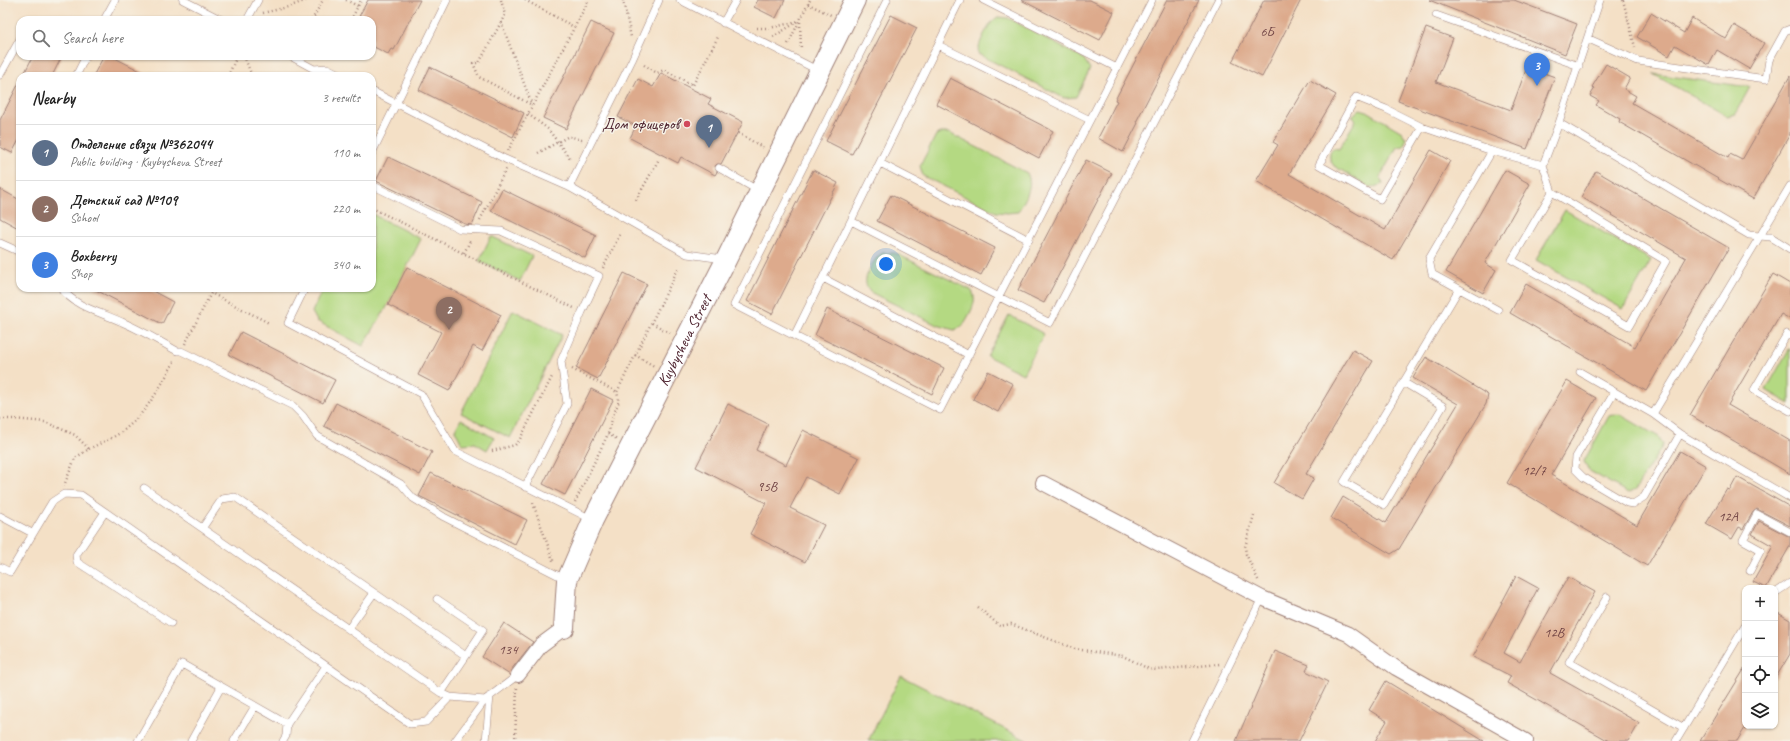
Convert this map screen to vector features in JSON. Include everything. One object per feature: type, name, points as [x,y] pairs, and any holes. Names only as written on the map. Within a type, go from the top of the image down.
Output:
[{"type":"street","name":"Kuybysheva Street","points":[[518,675],[541,645],[564,628],[561,574],[593,520],[726,260],[854,0]]},
{"type":"street","points":[[1043,483],[1262,598],[1348,634],[1396,668],[1526,741]]},
{"type":"lane","points":[[106,16],[114,0]]},
{"type":"lane","points":[[184,0],[214,16]]},
{"type":"lane","points":[[249,16],[258,0]]},
{"type":"lane","points":[[376,145],[447,0]]},
{"type":"lane","points":[[569,187],[659,0]]},
{"type":"lane","points":[[680,0],[819,71]]},
{"type":"lane","points":[[723,23],[736,0]]},
{"type":"lane","points":[[887,0],[734,305],[940,410],[1000,297],[1152,0]]},
{"type":"lane","points":[[794,336],[960,0]]},
{"type":"lane","points":[[983,0],[1117,68]]},
{"type":"lane","points":[[851,221],[1050,323],[1218,0]]},
{"type":"lane","points":[[1552,192],[1512,260],[1628,326],[1666,261],[1552,192],[1543,165],[1560,123],[1589,38],[1600,0]]},
{"type":"lane","points":[[1436,15],[1579,66]]},
{"type":"lane","points":[[1589,38],[1638,61],[1766,79],[1769,60],[1786,31],[1790,29]]},
{"type":"lane","points":[[938,45],[1090,120]]},
{"type":"lane","points":[[0,75],[16,46]]},
{"type":"lane","points":[[78,72],[84,60]]},
{"type":"lane","points":[[297,60],[314,69],[327,68],[335,72]]},
{"type":"lane","points":[[376,93],[505,159],[569,187],[687,254],[726,260]]},
{"type":"lane","points":[[1422,127],[1380,199],[1319,165],[1356,98],[1386,109],[1422,127],[1492,151],[1543,165]]},
{"type":"lane","points":[[1560,123],[1749,235],[1771,237],[1790,249]]},
{"type":"lane","points":[[1492,151],[1429,259],[1432,274],[1498,310]]},
{"type":"lane","points":[[880,163],[1029,240]]},
{"type":"lane","points":[[719,168],[752,186]]},
{"type":"lane","points":[[1653,414],[1790,186]]},
{"type":"lane","points":[[376,187],[460,229],[501,231],[599,276],[561,362],[567,404],[525,487]]},
{"type":"lane","points":[[0,243],[16,250]]},
{"type":"lane","points":[[823,278],[969,355]]},
{"type":"lane","points":[[1403,382],[1442,406],[1384,505],[1344,482],[1403,382],[1459,289]]},
{"type":"lane","points":[[65,292],[71,299],[83,306],[121,321],[177,351],[181,351],[293,406],[303,416],[317,436],[401,484],[413,498],[419,502],[444,517],[561,574]]},
{"type":"lane","points":[[304,292],[288,323],[421,394],[455,451],[593,520]]},
{"type":"lane","points":[[1790,336],[1787,334],[1754,390],[1790,411]]},
{"type":"lane","points":[[1580,372],[1614,393],[1653,414],[1680,434],[1790,498]]},
{"type":"lane","points":[[1614,393],[1576,456],[1575,469],[1582,477],[1627,503],[1633,504],[1644,497],[1680,434]]},
{"type":"lane","points":[[144,488],[450,697],[487,698]]},
{"type":"lane","points":[[0,567],[10,572],[32,533],[52,502],[64,494],[81,495],[410,724],[426,722],[450,697]]},
{"type":"lane","points":[[203,527],[222,499],[235,497],[466,656]]},
{"type":"lane","points":[[105,512],[76,556],[77,562],[171,622]]},
{"type":"lane","points":[[1750,571],[1761,550],[1743,540],[1758,514],[1790,532]]},
{"type":"lane","points":[[0,516],[32,533]]},
{"type":"lane","points":[[1778,591],[1790,583]]},
{"type":"lane","points":[[349,628],[374,593]]},
{"type":"lane","points":[[1607,597],[1569,662],[1684,728]]},
{"type":"lane","points":[[1192,741],[1232,663],[1262,598]]},
{"type":"lane","points":[[437,599],[483,630],[442,692]]},
{"type":"lane","points":[[1676,741],[1742,631]]},
{"type":"lane","points":[[138,741],[182,664],[286,724]]},
{"type":"lane","points":[[283,741],[286,736],[286,724],[326,666]]},
{"type":"lane","points":[[455,741],[487,698],[518,675]]},
{"type":"lane","points":[[191,741],[221,687]]},
{"type":"lane","points":[[486,741],[487,698]]},
{"type":"lane","points":[[234,741],[255,706]]},
{"type":"path","points":[[263,13],[288,7],[307,0]]},
{"type":"path","points":[[314,16],[323,0]]},
{"type":"path","points":[[346,0],[358,6]]},
{"type":"path","points":[[353,16],[361,0]]},
{"type":"path","points":[[502,0],[505,15],[479,63],[473,63],[479,77],[532,105]]},
{"type":"path","points":[[525,0],[574,27]]},
{"type":"path","points":[[507,154],[589,0]]},
{"type":"path","points":[[623,0],[631,37]]},
{"type":"path","points":[[788,44],[810,0]]},
{"type":"path","points":[[1623,0],[1635,47]]},
{"type":"path","points":[[808,4],[832,16]]},
{"type":"path","points":[[756,28],[770,28],[800,21]]},
{"type":"path","points":[[773,37],[800,21]]},
{"type":"path","points":[[800,21],[801,50]]},
{"type":"path","points":[[501,22],[532,105]]},
{"type":"path","points":[[644,65],[657,73],[664,70],[693,85],[718,37]]},
{"type":"path","points":[[230,72],[235,60]]},
{"type":"path","points":[[246,60],[250,72]]},
{"type":"path","points":[[528,114],[548,129],[572,160]]},
{"type":"path","points":[[738,133],[770,151]]},
{"type":"path","points":[[538,152],[569,136],[582,140]]},
{"type":"path","points":[[636,200],[659,159]]},
{"type":"path","points":[[464,253],[506,170]]},
{"type":"path","points":[[376,210],[582,312]]},
{"type":"path","points":[[599,276],[620,234]]},
{"type":"path","points":[[574,503],[608,434],[612,416],[619,401],[618,392],[679,267]]},
{"type":"path","points":[[64,494],[62,490],[75,458],[123,430],[141,414],[156,394],[181,351],[212,292],[269,323]]},
{"type":"path","points":[[652,323],[673,334]]},
{"type":"path","points":[[635,355],[655,366]]},
{"type":"path","points":[[492,451],[494,449],[515,446],[520,440],[561,362],[618,392]]},
{"type":"path","points":[[0,419],[14,418],[45,422],[74,435],[89,449]]},
{"type":"path","points":[[533,503],[561,574]]},
{"type":"path","points":[[1254,515],[1245,547],[1246,554],[1258,579],[1262,598]]},
{"type":"path","points":[[978,607],[1000,626],[1011,624],[1075,649],[1123,656],[1149,669],[1157,670],[1232,663]]},
{"type":"path","points":[[516,741],[518,675]]},
{"type":"green space","points":[[998,17],[1008,18],[1084,59],[1090,69],[1076,97],[1064,98],[978,54],[978,50],[985,33],[991,23]]},
{"type":"green space","points":[[1653,74],[1750,87],[1735,114],[1727,116]]},
{"type":"green space","points":[[1360,109],[1367,111],[1402,132],[1406,139],[1404,146],[1397,147],[1380,177],[1383,184],[1371,188],[1334,166],[1330,157],[1330,153],[1333,148],[1339,149],[1356,120],[1352,116]]},
{"type":"green space","points":[[940,133],[949,133],[1027,173],[1030,183],[1028,193],[1018,212],[996,212],[923,176],[920,166],[936,135]]},
{"type":"green space","points":[[1565,210],[1651,260],[1623,309],[1536,260]]},
{"type":"green space","points":[[376,216],[421,239],[388,305],[363,346],[317,321],[312,312],[321,292],[376,292]]},
{"type":"green space","points":[[491,236],[532,256],[520,281],[479,261]]},
{"type":"green space","points":[[883,253],[895,253],[971,290],[974,304],[962,327],[954,330],[937,325],[870,292],[866,284],[867,276],[875,260]]},
{"type":"green space","points":[[513,310],[562,335],[510,438],[461,413]]},
{"type":"green space","points":[[1009,315],[1044,334],[1023,374],[987,356]]},
{"type":"green space","points":[[1790,349],[1790,404],[1766,390]]},
{"type":"green space","points":[[1619,414],[1659,437],[1663,445],[1635,490],[1628,493],[1588,470],[1584,461],[1609,416]]},
{"type":"green space","points":[[461,419],[494,438],[487,450],[475,443],[462,444],[455,430]]},
{"type":"green space","points":[[901,676],[1028,741],[868,741]]},
{"type":"building","points":[[368,0],[420,0],[394,50],[391,49],[388,54],[376,48],[376,16],[359,16]]},
{"type":"building","points":[[758,0],[785,0],[776,18],[754,7]]},
{"type":"building","points":[[1021,0],[1090,0],[1114,12],[1100,40]]},
{"type":"building","points":[[1167,0],[1199,0],[1136,122],[1138,123],[1123,152],[1098,138],[1117,101],[1115,100]]},
{"type":"building","points":[[1264,0],[1301,0],[1262,77],[1232,62]]},
{"type":"building","points":[[1429,0],[1514,0],[1577,24],[1565,54]]},
{"type":"building","points":[[1651,13],[1684,33],[1692,18],[1726,39],[1734,25],[1764,43],[1749,69],[1717,50],[1709,65],[1675,45],[1669,56],[1637,37]]},
{"type":"building","points":[[891,15],[917,28],[852,154],[826,141]]},
{"type":"building","points":[[591,22],[614,33],[566,129],[543,118]]},
{"type":"building","points":[[1426,28],[1453,38],[1436,82],[1511,110],[1527,67],[1555,77],[1527,149],[1398,101]]},
{"type":"building","points":[[31,60],[60,60],[54,72],[25,72]]},
{"type":"building","points":[[102,60],[119,60],[142,72],[95,72]]},
{"type":"building","points":[[1606,64],[1630,78],[1624,89],[1636,96],[1632,103],[1728,158],[1730,154],[1742,160],[1790,76],[1790,134],[1753,199],[1619,122],[1620,119],[1596,105],[1599,101],[1590,96],[1595,88],[1592,87]]},
{"type":"building","points":[[430,67],[524,113],[513,137],[419,90]]},
{"type":"building","name":"Дом офицеров","points":[[661,73],[711,99],[708,104],[743,122],[721,164],[717,164],[715,166],[717,172],[715,175],[681,157],[678,163],[630,138],[636,126],[618,117],[638,79],[653,87]]},
{"type":"building","points":[[950,78],[1053,131],[1039,158],[936,104]]},
{"type":"building","points":[[1310,80],[1336,95],[1289,174],[1385,230],[1431,150],[1450,161],[1393,260],[1256,181],[1278,145],[1273,142]]},
{"type":"building","points":[[16,89],[16,146],[12,153],[0,147],[0,120]]},
{"type":"building","points":[[388,157],[482,202],[472,225],[465,224],[376,181]]},
{"type":"building","points":[[1086,160],[1112,173],[1044,303],[1018,290]]},
{"type":"building","points":[[813,170],[838,183],[772,314],[747,301]]},
{"type":"building","points":[[1505,170],[1530,184],[1485,263],[1496,270],[1483,293],[1446,272]]},
{"type":"building","points":[[1596,171],[1729,248],[1646,391],[1510,313],[1526,284],[1635,347],[1686,258],[1581,197]]},
{"type":"building","points":[[0,189],[16,198],[16,227],[0,218]]},
{"type":"building","points":[[502,189],[596,235],[585,258],[491,211]]},
{"type":"building","points":[[891,195],[995,248],[981,275],[877,221]]},
{"type":"building","points":[[407,267],[501,315],[482,351],[473,346],[449,391],[418,375],[441,332],[388,305]]},
{"type":"building","points":[[624,273],[647,284],[598,379],[576,368]]},
{"type":"building","points":[[1773,274],[1790,284],[1790,319],[1781,314],[1728,405],[1790,441],[1790,474],[1690,415]]},
{"type":"building","points":[[100,292],[154,292],[173,302],[162,324]]},
{"type":"building","points":[[827,309],[944,368],[932,394],[815,335]]},
{"type":"building","points":[[241,332],[335,380],[323,403],[229,355]]},
{"type":"building","points":[[1353,350],[1373,361],[1306,474],[1314,478],[1302,499],[1274,483]]},
{"type":"building","points":[[1426,357],[1488,395],[1486,404],[1399,549],[1391,554],[1331,518],[1343,497],[1386,523],[1458,404],[1413,378]]},
{"type":"building","points":[[988,371],[1013,384],[998,412],[973,399]]},
{"type":"building","points":[[1567,381],[1596,398],[1551,475],[1637,525],[1680,451],[1706,466],[1647,566],[1507,483]]},
{"type":"building","points":[[591,389],[613,400],[565,495],[543,484]]},
{"type":"building","points":[[336,403],[432,452],[420,475],[324,426]]},
{"type":"building","points":[[728,404],[768,424],[756,450],[786,465],[803,430],[859,458],[840,494],[806,477],[790,508],[824,525],[805,562],[750,534],[766,503],[696,467]]},
{"type":"building","points":[[431,473],[527,520],[515,544],[419,496]]},
{"type":"building","points":[[1737,477],[1790,507],[1790,526],[1757,509],[1753,512],[1743,529],[1739,527],[1732,539],[1706,524],[1727,489],[1730,490]]},
{"type":"building","points":[[1759,521],[1790,537],[1790,546],[1768,585],[1760,585],[1753,582],[1773,546],[1752,534]]},
{"type":"building","points":[[1516,576],[1538,588],[1504,653],[1520,662],[1568,577],[1595,592],[1550,673],[1639,723],[1629,741],[1609,741],[1507,683],[1511,676],[1473,657]]},
{"type":"building","points":[[1778,613],[1790,620],[1790,654],[1778,674]]},
{"type":"building","points":[[504,623],[533,642],[511,670],[510,675],[482,657]]},
{"type":"building","points":[[1275,651],[1309,665],[1306,671],[1328,682],[1299,741],[1236,741]]},
{"type":"building","points":[[1742,673],[1742,729],[1744,729],[1737,741],[1700,741]]},
{"type":"building","points":[[1386,681],[1484,741],[1375,741],[1387,721],[1369,710]]},
{"type":"place","name":"Boxberry","points":[[1537,86]]},
{"type":"place","name":"Дом офицеров","points":[[687,124]]},
{"type":"place","name":"Отделение связи №362044","points":[[709,148]]},
{"type":"place","name":"Детский сад №109","points":[[449,330]]}]
